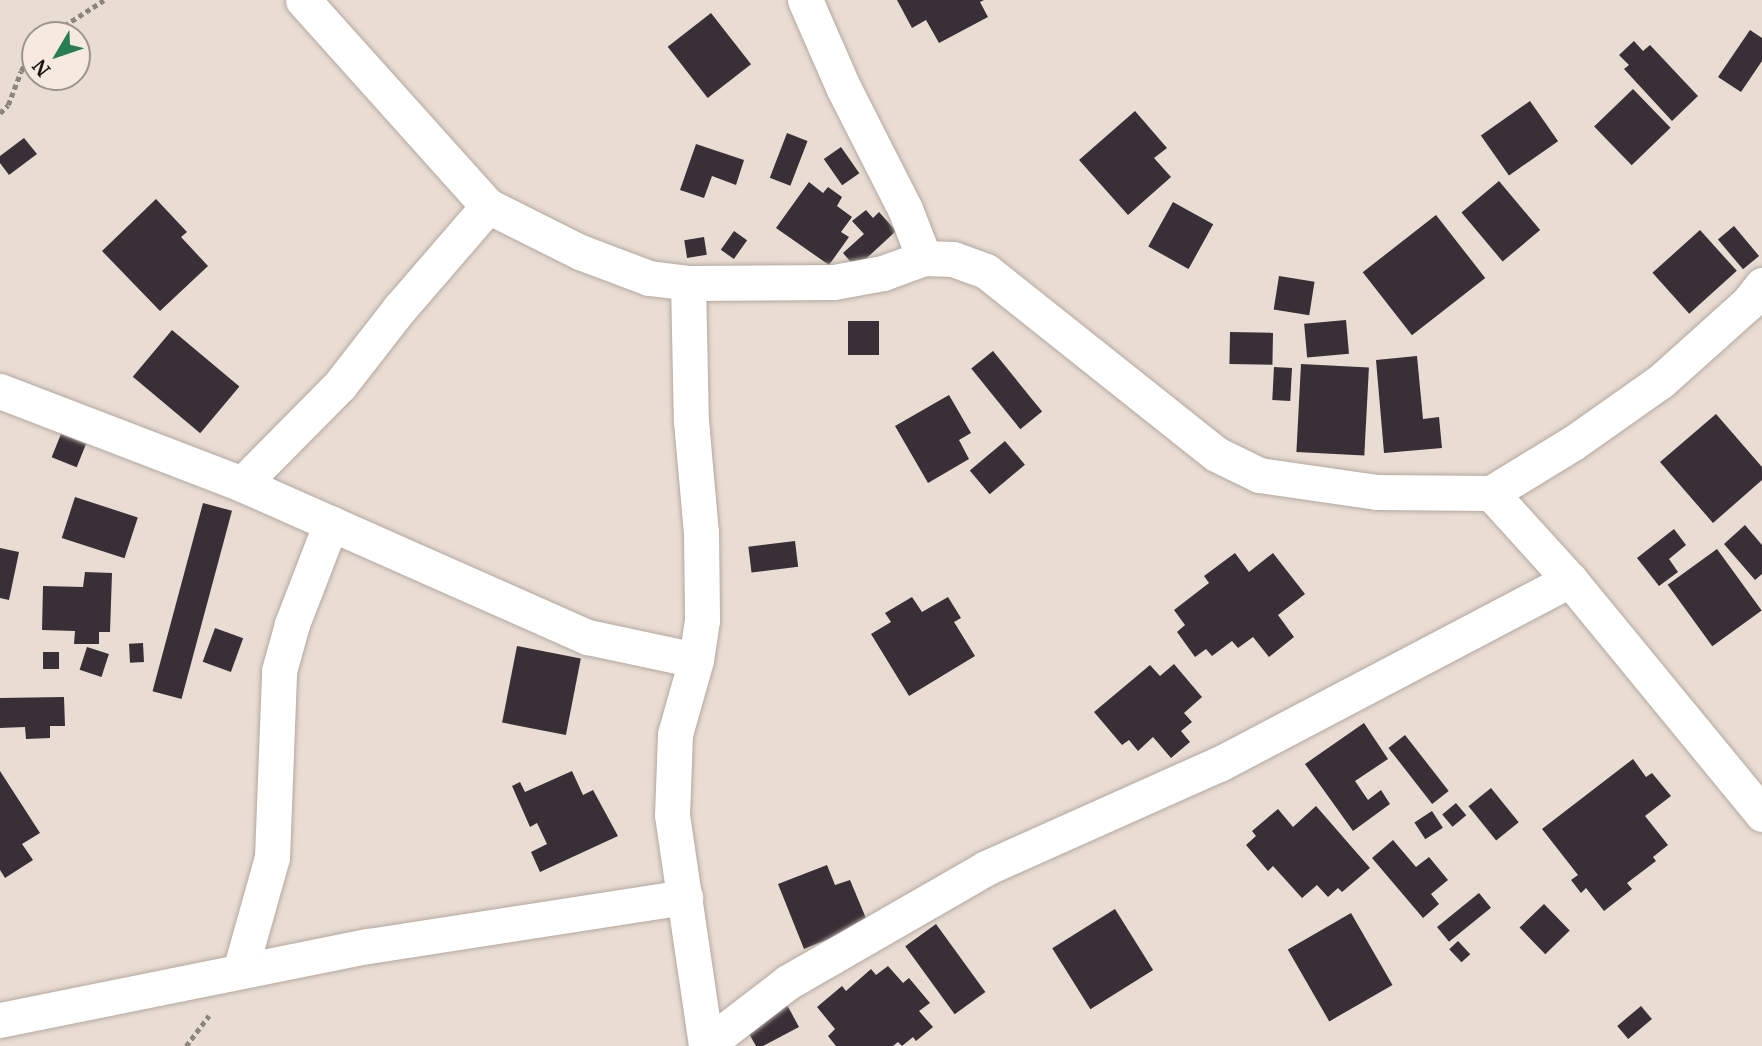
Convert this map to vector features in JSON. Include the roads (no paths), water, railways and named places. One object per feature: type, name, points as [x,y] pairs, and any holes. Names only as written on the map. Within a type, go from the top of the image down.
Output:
[{"type":"street","points":[[303,0],[488,206],[580,252],[649,278],[688,283],[834,282],[883,273],[924,258],[953,259],[986,271],[1216,454],[1259,475],[1377,492],[1491,493],[1573,443],[1661,381],[1748,303],[1762,285]]},
{"type":"street","points":[[805,0],[843,87],[905,209],[924,258]]},
{"type":"street","points":[[242,484],[340,386],[400,308],[488,206]]},
{"type":"street","points":[[688,283],[691,421],[702,571],[702,620],[696,660],[675,734],[672,815],[706,1046],[788,982],[986,868],[1219,764],[1570,580]]},
{"type":"street","points":[[0,391],[242,484],[588,637],[696,660]]},
{"type":"street","points":[[1491,493],[1570,580],[1762,814]]},
{"type":"street","points":[[240,971],[272,857],[279,671],[292,624],[331,523]]},
{"type":"street","points":[[0,1020],[368,946],[685,897]]}]
